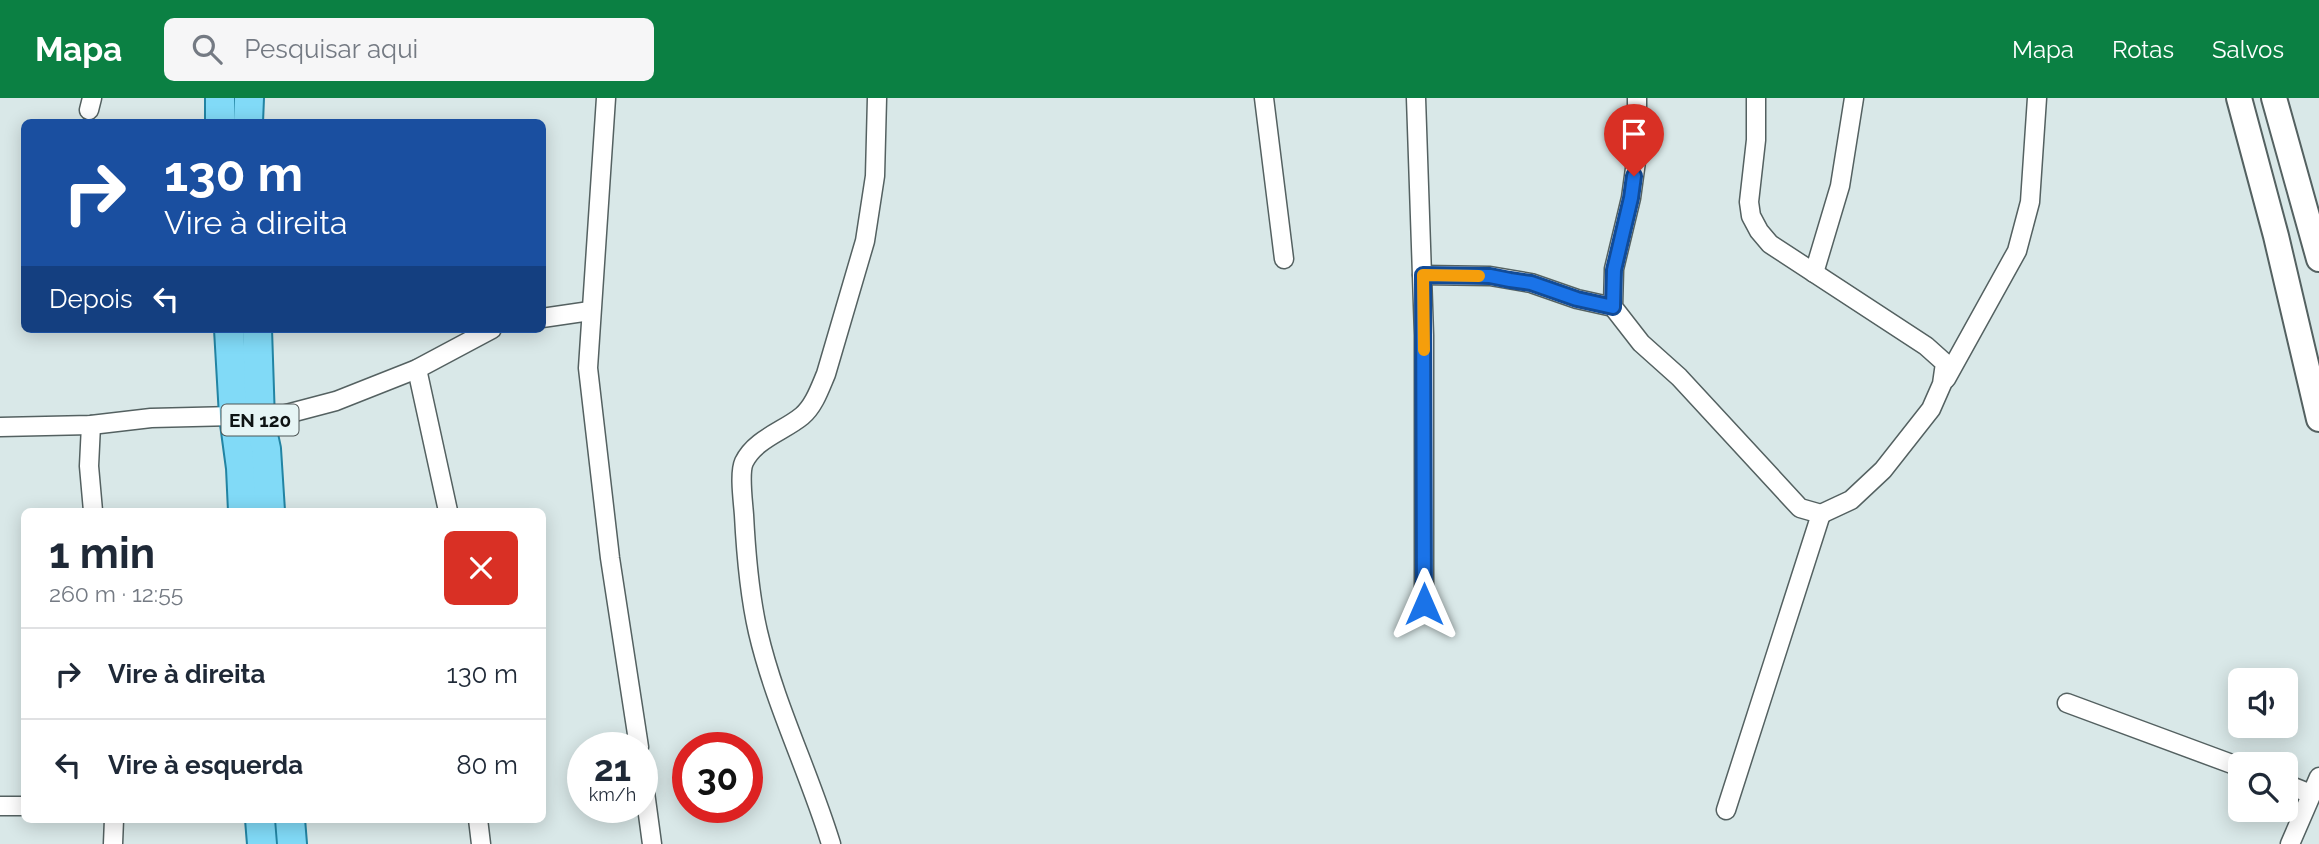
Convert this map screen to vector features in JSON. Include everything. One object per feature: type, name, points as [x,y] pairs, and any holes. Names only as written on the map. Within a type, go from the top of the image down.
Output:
[{"type":"main road","points":[[220,98],[220,119]]},
{"type":"main road","points":[[247,119],[249,98]]},
{"type":"main road","name":"EN 120","points":[[230,333],[247,419],[266,449],[270,508]]},
{"type":"main road","name":"EN 120","points":[[243,508],[241,468],[257,333]]},
{"type":"main road","points":[[260,823],[262,844]]},
{"type":"main road","points":[[290,823],[292,844]]},
{"type":"street","points":[[606,98],[588,368],[610,558],[637,732]]},
{"type":"street","points":[[831,844],[816,795],[800,762],[758,633],[749,587],[743,463],[756,446],[805,414],[826,374],[865,241],[875,176],[877,98]]},
{"type":"street","points":[[1264,98],[1284,259]]},
{"type":"street","points":[[1416,98],[1423,275],[1424,604]]},
{"type":"street","points":[[1637,98],[1637,154],[1631,198],[1614,270],[1613,307],[1641,343],[1679,377],[1801,508],[1821,514],[1852,500],[1883,470],[1931,409],[1942,384],[2017,251],[2030,202],[2036,98]]},
{"type":"street","points":[[1756,98],[1756,140],[1749,202],[1751,216],[1759,231],[1770,244],[1926,346],[1945,363],[1942,384]]},
{"type":"street","points":[[1814,273],[1840,186],[1854,98]]},
{"type":"street","points":[[2239,98],[2276,236],[2319,419]]},
{"type":"street","points":[[2274,98],[2315,232],[2319,260]]},
{"type":"street","points":[[1423,275],[1490,276],[1531,283],[1577,299],[1613,307]]},
{"type":"street","points":[[546,318],[590,312]]},
{"type":"street","points":[[0,426],[91,425],[151,418],[247,419],[336,401],[416,369],[484,333]]},
{"type":"street","points":[[416,369],[447,508]]},
{"type":"street","points":[[91,425],[89,466],[93,508]]},
{"type":"street","points":[[1726,810],[1821,514]]},
{"type":"street","points":[[2067,703],[2228,763]]},
{"type":"street","points":[[2290,844],[2319,777]]},
{"type":"street","points":[[2298,789],[2311,794]]},
{"type":"street","points":[[0,806],[21,806]]},
{"type":"street","points":[[113,844],[114,823]]},
{"type":"street","points":[[478,823],[481,844]]},
{"type":"street","points":[[649,823],[652,844]]},
{"type":"slow traffic","points":[[1424,350],[1423,275],[1479,276]]},
{"type":"route","points":[[1424,604],[1423,275],[1490,276],[1531,283],[1577,299],[1613,307],[1614,270],[1634,176]]}]
